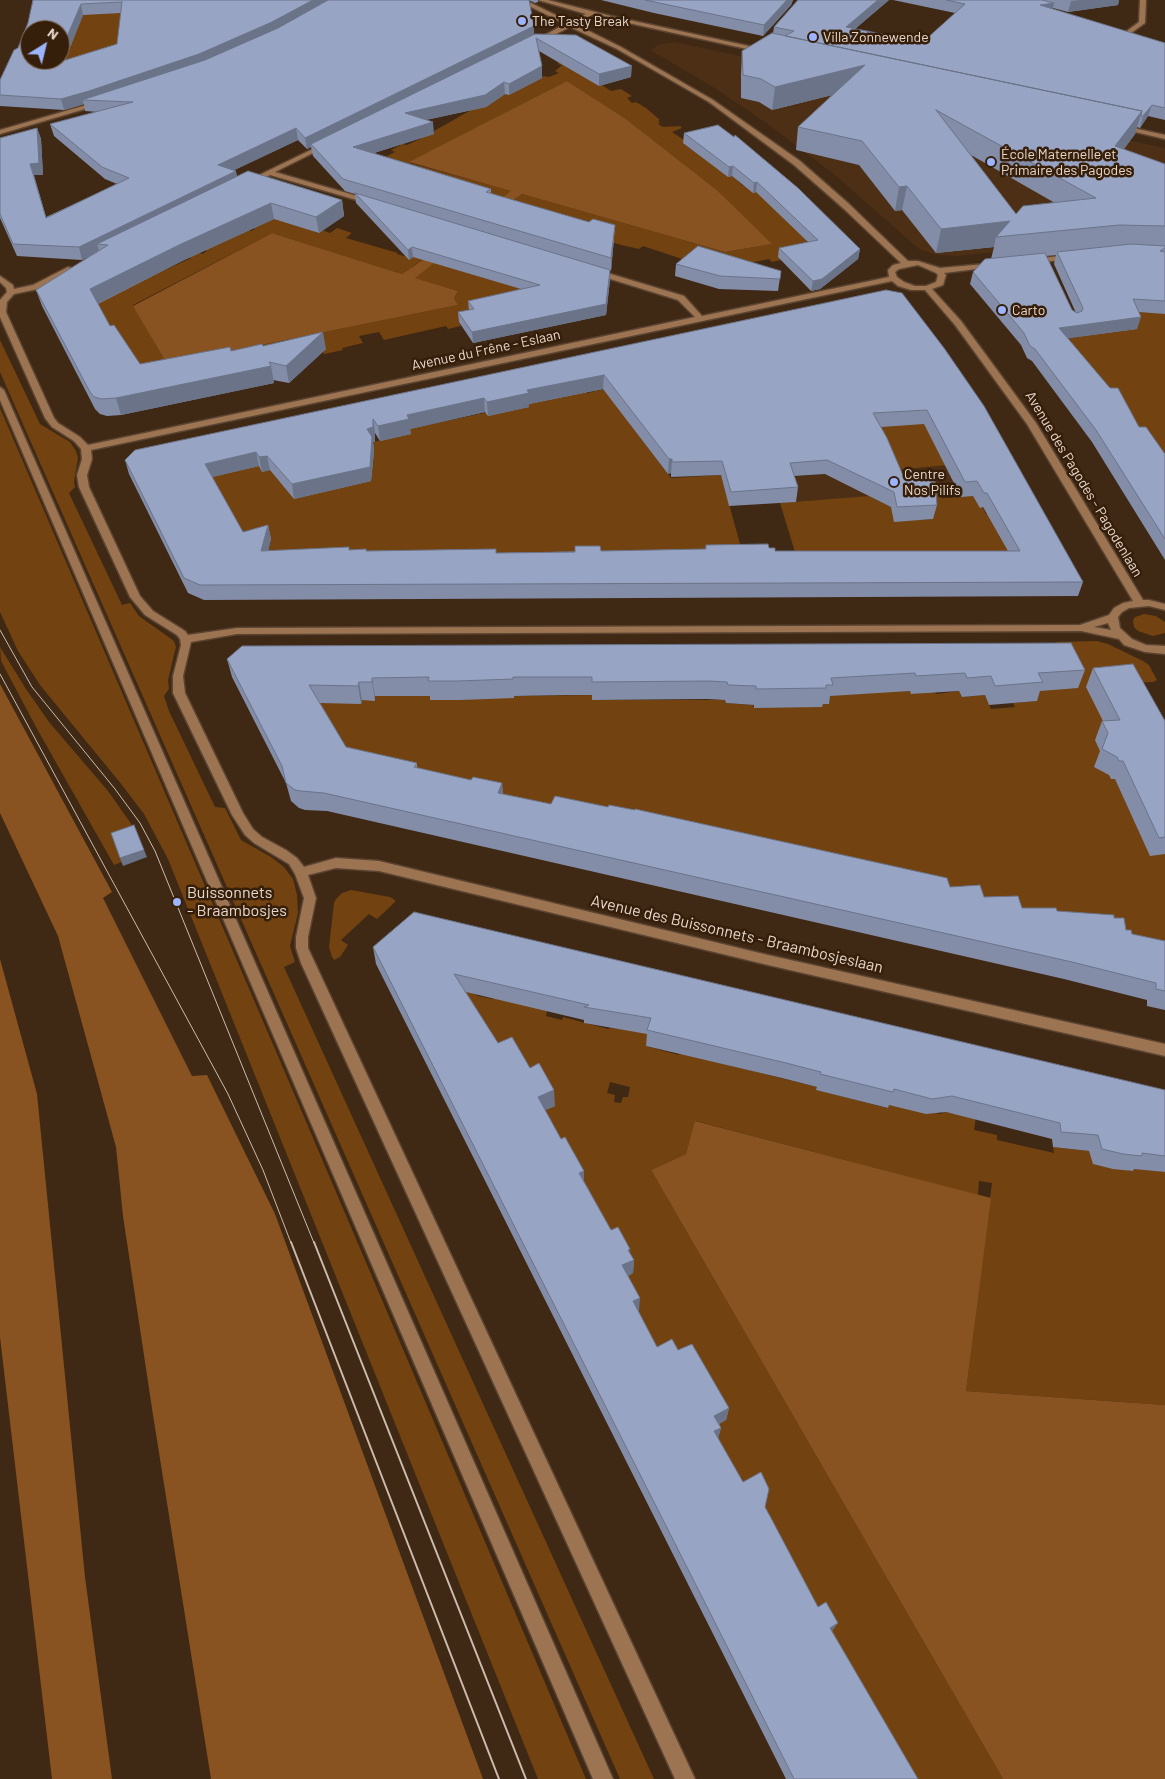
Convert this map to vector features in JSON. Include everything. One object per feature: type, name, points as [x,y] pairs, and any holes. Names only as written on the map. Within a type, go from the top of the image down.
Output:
[{"type":"street","points":[[520,0],[591,33],[679,81],[754,131],[821,184],[906,264]]},
{"type":"street","points":[[541,0],[610,18],[760,47],[776,54]]},
{"type":"street","points":[[1138,35],[1126,31],[1142,23],[1142,0]]},
{"type":"street","points":[[526,47],[592,14]]},
{"type":"street","points":[[0,132],[110,100]]},
{"type":"street","points":[[1109,125],[1165,137]]},
{"type":"street","points":[[242,185],[330,142]]},
{"type":"street","points":[[268,172],[380,206]]},
{"type":"street","points":[[1026,262],[1047,263],[1083,256]]},
{"type":"street","points":[[939,271],[942,279],[935,286],[928,288],[907,286],[893,278],[891,272],[893,269],[906,264],[924,264],[939,271],[1006,264]]},
{"type":"street","points":[[74,268],[35,288],[11,292],[3,302],[2,312],[50,418],[62,430],[77,439],[86,448],[87,459],[82,475],[84,486],[135,597],[149,613],[181,633],[185,639],[186,645],[178,676],[180,693],[238,815],[249,832],[258,840],[282,852],[301,872],[310,898],[302,937],[302,948],[308,963],[685,1779]]},
{"type":"street","points":[[590,270],[681,298],[701,319]]},
{"type":"street","points":[[0,278],[10,287],[11,292]]},
{"type":"street","name":"Avenue du Frêne - Eslaan","points":[[86,448],[893,278]]},
{"type":"street","name":"Avenue des Pagodes - Pagodenlaan","points":[[928,288],[958,323],[1031,423],[1139,603]]},
{"type":"street","points":[[0,390],[603,1779]]},
{"type":"street","name":"Avenue des Pagodes - Pagodenlaan","points":[[1081,628],[1114,617],[1118,610],[1127,604],[1139,603],[1165,607]]},
{"type":"street","points":[[1114,617],[1113,624],[1128,642],[1145,648],[1164,651]]},
{"type":"street","points":[[185,639],[237,631],[1081,628],[1122,636]]},
{"type":"street","name":"Avenue des Buissonnets - Braambosjeslaan","points":[[301,872],[336,863],[379,866],[768,960],[1165,1050]]},
{"type":"shaded area","points":[[262,0],[33,91],[51,70],[70,70],[70,20],[66,20],[67,14]]},
{"type":"shaded area","name":"École Maternelle et Primaire des Pagodes","points":[[675,42],[1165,148],[1165,222],[1124,238],[957,256],[937,255],[919,249],[836,176],[765,122],[713,87],[650,50],[660,44]]},
{"type":"shaded area","points":[[567,59],[599,86],[602,85],[611,91],[621,89],[632,96],[627,98],[632,103],[636,102],[646,108],[660,120],[658,124],[663,127],[680,126],[682,128],[672,132],[684,140],[685,144],[728,176],[738,174],[735,178],[742,185],[758,192],[810,240],[806,241],[795,257],[772,262],[769,259],[739,265],[685,260],[643,246],[639,249],[621,245],[501,208],[522,194],[725,252],[771,244],[717,190],[626,119],[567,81],[410,163],[512,191],[495,202],[375,162],[395,152],[391,150],[420,139],[504,93],[509,95],[543,76],[549,77],[559,73],[555,71],[562,65],[557,64]]},
{"type":"shaded area","points":[[567,81],[626,119],[717,190],[772,244],[725,252],[522,194],[476,226],[466,223],[511,191],[409,162]]},
{"type":"shaded area","points":[[270,213],[318,233],[322,230],[330,233],[337,228],[352,233],[346,238],[411,258],[430,245],[439,248],[402,274],[272,233],[133,305],[167,364],[141,388],[84,307],[191,258],[186,255],[198,252],[202,254],[207,251],[197,246],[255,229],[250,226]]},
{"type":"shaded area","points":[[272,233],[402,274],[453,239],[462,241],[415,278],[458,291],[454,298],[458,305],[167,364],[133,306]]},
{"type":"shaded area","points":[[462,241],[533,292],[475,320],[459,322],[461,326],[448,329],[446,326],[384,340],[379,332],[359,336],[363,343],[324,354],[321,349],[201,357],[458,305],[454,298],[458,291],[414,278]]},
{"type":"shaded area","points":[[1119,304],[1165,314],[1165,452],[1125,440],[1065,338],[1076,337],[1073,326]]},
{"type":"shaded area","points":[[0,340],[40,424],[70,442],[76,451],[78,458],[74,482],[75,487],[69,493],[122,605],[130,603],[139,616],[174,641],[176,647],[168,680],[169,689],[164,696],[169,711],[215,807],[225,808],[241,840],[271,857],[284,867],[293,879],[297,895],[298,913],[290,946],[295,962],[284,967],[654,1779],[620,1779],[0,372]]},
{"type":"shaded area","points":[[819,342],[975,463],[891,470]]},
{"type":"shaded area","points":[[646,379],[630,424],[671,478],[721,475],[745,562],[265,565],[271,540],[247,546],[196,471],[258,464],[262,471],[371,438],[373,442],[410,434],[408,429],[527,404],[584,389],[587,393]]},
{"type":"shaded area","points":[[0,408],[586,1779],[538,1779],[168,859],[144,814],[40,685],[18,651],[0,612]]},
{"type":"shaded area","name":"Centre Nos Pilifs","points":[[1004,462],[973,489],[780,503],[772,478]]},
{"type":"shaded area","points":[[973,489],[986,514],[995,514],[1012,551],[798,562],[780,503],[869,496],[918,520],[933,519],[897,494],[938,491],[942,498],[961,497],[958,490]]},
{"type":"shaded area","points":[[1144,614],[1156,616],[1165,622],[1165,633],[1153,636],[1138,631],[1134,627],[1133,620],[1135,617]]},
{"type":"shaded area","points":[[1097,641],[1108,644],[1143,661],[1149,665],[1157,680],[1153,682],[1126,683],[1111,720],[1105,760],[1107,771],[1115,779],[1165,854],[1165,960],[351,766],[317,698],[362,700],[377,688],[431,696],[431,700],[592,695],[593,700],[725,700],[726,703],[753,705],[754,708],[822,704],[827,693],[910,691],[912,694],[935,692],[936,694],[959,691],[962,697],[985,695],[991,709],[1015,707],[1013,703],[1036,701],[1032,692],[1065,662],[1056,642]]},
{"type":"shaded area","points":[[0,647],[49,722],[108,791],[137,832],[122,862],[114,865],[1,661]]},
{"type":"shaded area","points":[[0,684],[112,892],[103,898],[192,1076],[207,1075],[275,1214],[483,1779],[211,1779],[123,1216],[116,1147],[58,936],[0,813]]},
{"type":"shaded area","points":[[351,890],[390,897],[395,902],[377,919],[369,914],[341,940],[348,945],[340,957],[334,960],[329,947],[334,903],[342,893]]},
{"type":"shaded area","points":[[0,959],[37,1094],[85,1577],[112,1779],[52,1779],[0,1337]]},
{"type":"shaded area","points":[[463,988],[478,996],[493,999],[495,996],[547,1011],[546,1016],[562,1020],[563,1017],[608,1029],[650,1031],[646,1046],[679,1055],[682,1047],[713,1061],[817,1087],[817,1090],[887,1108],[889,1105],[940,1114],[945,1112],[976,1117],[974,1130],[997,1135],[997,1140],[1054,1153],[1053,1147],[1089,1151],[1092,1159],[1127,1167],[1128,1171],[1132,1171],[1132,1168],[1165,1172],[1165,1405],[966,1391],[992,1183],[979,1181],[978,1195],[696,1121],[686,1154],[651,1170],[1003,1779],[908,1779],[732,1497],[712,1427],[726,1420],[656,1359],[632,1315],[639,1311],[499,1059]],"holes":[[[610,1082],[630,1087],[628,1097],[623,1097],[621,1103],[614,1102],[615,1095],[607,1093]]]},
{"type":"shaded area","points":[[695,1121],[991,1198],[966,1391],[1165,1405],[1165,1779],[1003,1779],[651,1170],[686,1154]]},
{"type":"building","points":[[33,0],[313,0],[272,22],[199,54],[61,99],[0,95],[0,80],[14,50],[18,48],[20,43],[20,70],[70,70],[70,59],[117,44],[122,2],[81,4],[70,30],[70,20],[29,20]]},
{"type":"building","points":[[328,0],[529,0],[534,26],[305,138],[296,128],[218,165],[236,171],[79,247],[13,244],[0,214],[0,138],[37,128],[39,163],[30,164],[46,218],[129,178],[102,167],[50,124],[133,102],[82,100],[205,60],[278,28]]},
{"type":"building","points":[[645,0],[787,0],[764,25]]},
{"type":"building","points":[[798,0],[878,0],[846,27],[923,42],[965,4],[946,0],[1042,0],[1054,3],[1040,5],[1165,43],[1165,108],[1152,105],[1141,116],[1142,111],[785,36],[794,31],[774,27]]},
{"type":"building","points":[[772,33],[1142,111],[1115,146],[1165,164],[1165,226],[1119,225],[996,237],[1010,221],[941,229],[907,186],[899,187],[862,141],[798,127],[865,65],[775,87],[761,79],[743,75],[742,51]],"holes":[[[936,110],[1096,198],[1023,206],[1016,214]]]},
{"type":"building","points":[[535,34],[576,35],[632,66],[599,74],[536,38],[542,66],[509,84],[504,82],[485,95],[405,113],[433,122],[353,147],[491,189],[486,192],[589,222],[593,219],[615,225],[611,258],[343,179],[311,144]]},
{"type":"building","points":[[718,125],[734,137],[735,135],[798,188],[860,249],[822,279],[813,281],[779,248],[818,240],[757,182],[754,183],[733,166],[729,167],[684,133]]},
{"type":"building","points":[[248,171],[342,200],[316,217],[271,203],[179,245],[90,289],[110,326],[114,325],[140,364],[230,347],[231,351],[262,344],[263,346],[323,332],[286,366],[269,362],[271,366],[116,398],[102,399],[94,397],[36,290],[108,245],[97,244]]},
{"type":"building","points":[[355,193],[610,270],[606,304],[472,332],[458,312],[474,309],[468,301],[540,285],[412,247],[408,250]]},
{"type":"building","points":[[1131,244],[1165,246],[1160,251],[1165,252],[1165,301],[1133,299],[1141,317],[1059,328],[1110,388],[1118,388],[1139,427],[1146,427],[1165,454],[1165,539],[1096,430],[1035,349],[1030,346],[1024,333],[973,272],[985,259],[1045,253],[1072,310],[1077,313],[1082,311],[1083,308],[1057,252]]},
{"type":"building","points":[[698,246],[781,271],[780,279],[720,276],[676,264]]},
{"type":"building","points":[[886,290],[902,293],[944,348],[984,406],[1083,582],[200,585],[184,578],[125,460],[135,450]],"holes":[[[604,375],[669,459],[672,459],[672,462],[722,461],[731,492],[798,487],[790,463],[827,460],[894,492],[897,507],[937,505],[935,477],[905,480],[887,438],[873,413],[927,410],[965,482],[977,481],[984,493],[987,493],[1020,551],[775,551],[775,548],[769,548],[768,544],[706,545],[706,549],[601,551],[600,546],[575,546],[575,552],[496,553],[496,549],[366,551],[366,549],[349,550],[349,547],[261,551],[268,525],[243,532],[205,464],[256,452],[259,457],[267,456],[292,484],[370,467],[372,437],[367,429],[373,427],[373,419],[378,426],[409,419],[407,415],[484,398],[487,402],[529,393],[527,390]]]},
{"type":"building","points":[[1071,643],[1085,670],[1038,673],[1043,682],[995,686],[991,676],[967,678],[965,673],[916,676],[915,673],[831,678],[833,685],[826,685],[826,688],[756,689],[756,686],[728,685],[727,682],[709,681],[592,682],[592,677],[513,677],[513,679],[458,681],[428,681],[429,677],[372,678],[372,682],[359,682],[358,686],[309,685],[346,747],[417,763],[414,767],[471,780],[473,777],[502,783],[498,793],[551,804],[555,796],[608,807],[609,805],[635,809],[947,878],[950,887],[980,885],[984,897],[1018,896],[1022,908],[1056,908],[1057,911],[1114,915],[1114,918],[1124,918],[1126,930],[1131,930],[1132,934],[1165,941],[1165,991],[1156,989],[1156,983],[1072,962],[324,793],[295,790],[286,783],[282,766],[227,659],[242,646]]},
{"type":"building","points":[[1133,664],[1165,721],[1165,837],[1159,838],[1123,761],[1119,761],[1117,757],[1102,749],[1108,733],[1102,721],[1120,720],[1093,668]]},
{"type":"building","points":[[134,825],[144,850],[120,858],[111,833]]},
{"type":"building","points":[[414,912],[1165,1090],[1165,1156],[1142,1153],[1142,1156],[1123,1154],[1102,1149],[1098,1135],[1061,1132],[1060,1123],[952,1096],[932,1099],[894,1089],[893,1092],[820,1074],[821,1072],[786,1063],[647,1030],[651,1018],[584,1007],[589,1005],[454,974],[498,1043],[512,1037],[530,1068],[539,1063],[554,1090],[538,1097],[561,1139],[565,1137],[584,1171],[579,1173],[611,1230],[618,1227],[630,1249],[628,1250],[634,1260],[622,1265],[640,1298],[633,1301],[657,1347],[672,1339],[678,1350],[692,1344],[729,1408],[714,1416],[721,1428],[714,1431],[743,1482],[761,1472],[769,1489],[765,1507],[818,1607],[826,1602],[838,1623],[830,1628],[918,1779],[794,1779],[373,947]]},
{"type":"tram line","points":[[0,630],[32,687],[115,789],[140,823],[155,851],[314,1243]]},
{"type":"tram line","points":[[0,674],[228,1094],[263,1170],[291,1243]]},
{"type":"tram line","points":[[291,1242],[499,1779]]},
{"type":"tram line","points":[[314,1242],[526,1779]]},
{"type":"place","name":"The Tasty Break","points":[[522,21]]},
{"type":"place","name":"Villa Zonnewende","points":[[813,37]]},
{"type":"place","name":"École Maternelle et Primaire des Pagodes","points":[[991,162]]},
{"type":"place","name":"Carto","points":[[1002,310]]},
{"type":"place","name":"Centre Nos Pilifs","points":[[894,482]]},
{"type":"place","name":"Buissonnets - Braambosjes","points":[[177,902]]}]
